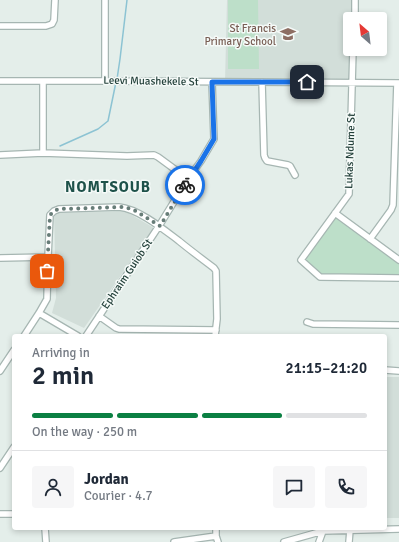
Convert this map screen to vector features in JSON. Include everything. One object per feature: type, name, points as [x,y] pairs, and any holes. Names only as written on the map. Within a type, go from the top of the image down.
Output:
[{"type":"street","points":[[0,26],[46,26],[52,24],[54,20],[55,0]]},
{"type":"street","points":[[105,0],[108,81]]},
{"type":"street","points":[[354,12],[355,0]]},
{"type":"street","name":"Lukas Ndume St","points":[[353,56],[348,196],[301,262],[320,277],[399,278]]},
{"type":"street","name":"Leevi Muashekele St","points":[[0,82],[121,81],[398,83]]},
{"type":"street","points":[[43,82],[43,153]]},
{"type":"street","name":"Ephraim Guiob St","points":[[87,334],[160,226],[214,139],[212,82]]},
{"type":"street","points":[[262,82],[265,158],[267,161],[290,166],[295,175]]},
{"type":"street","points":[[370,239],[393,205],[398,83]]},
{"type":"street","points":[[0,155],[43,153],[127,156],[154,155],[188,179]]},
{"type":"street","points":[[25,334],[46,299],[50,215],[59,209],[125,207],[134,210],[160,226],[216,271],[217,319],[215,333],[119,329],[99,316]]},
{"type":"street","points":[[335,213],[399,260]]},
{"type":"street","points":[[0,258],[48,257]]},
{"type":"street","points":[[39,313],[75,334]]},
{"type":"street","points":[[307,322],[313,324],[399,325]]},
{"type":"street","points":[[0,371],[12,353]]},
{"type":"street","points":[[387,370],[399,371]]},
{"type":"street","points":[[0,468],[12,450]]},
{"type":"street","points":[[0,514],[12,514]]},
{"type":"street","points":[[387,529],[399,529]]},
{"type":"street","points":[[45,530],[46,542]]},
{"type":"street","points":[[319,542],[323,530]]},
{"type":"street","points":[[284,542],[323,530],[350,530],[349,542]]},
{"type":"street","points":[[174,542],[217,539]]},
{"type":"shaded area","name":"St Francis Primary School","points":[[227,0],[355,0],[355,12],[343,12],[343,56],[353,56],[352,82],[225,82]]},
{"type":"shaded area","points":[[125,211],[154,228],[84,328],[52,313],[56,298],[54,213]]},
{"type":"shaded area","points":[[387,377],[399,377],[399,518],[387,518]]},
{"type":"green space","points":[[228,0],[258,0],[259,69],[228,69]]},
{"type":"green space","points":[[335,213],[399,260],[399,278],[320,277],[301,261]]},
{"type":"waterway","points":[[117,79],[127,0]]},
{"type":"waterway","points":[[60,146],[98,129],[108,121],[116,82]]},
{"type":"way so far","points":[[47,271],[50,215],[54,211],[59,209],[125,207],[134,210],[160,226],[185,185]]},
{"type":"place","name":"St Francis Primary School","points":[[288,34]]},
{"type":"district","name":"NOMTSOUB","points":[[108,187]]},
{"type":"route","points":[[185,185],[214,139],[212,82],[307,82]]}]
